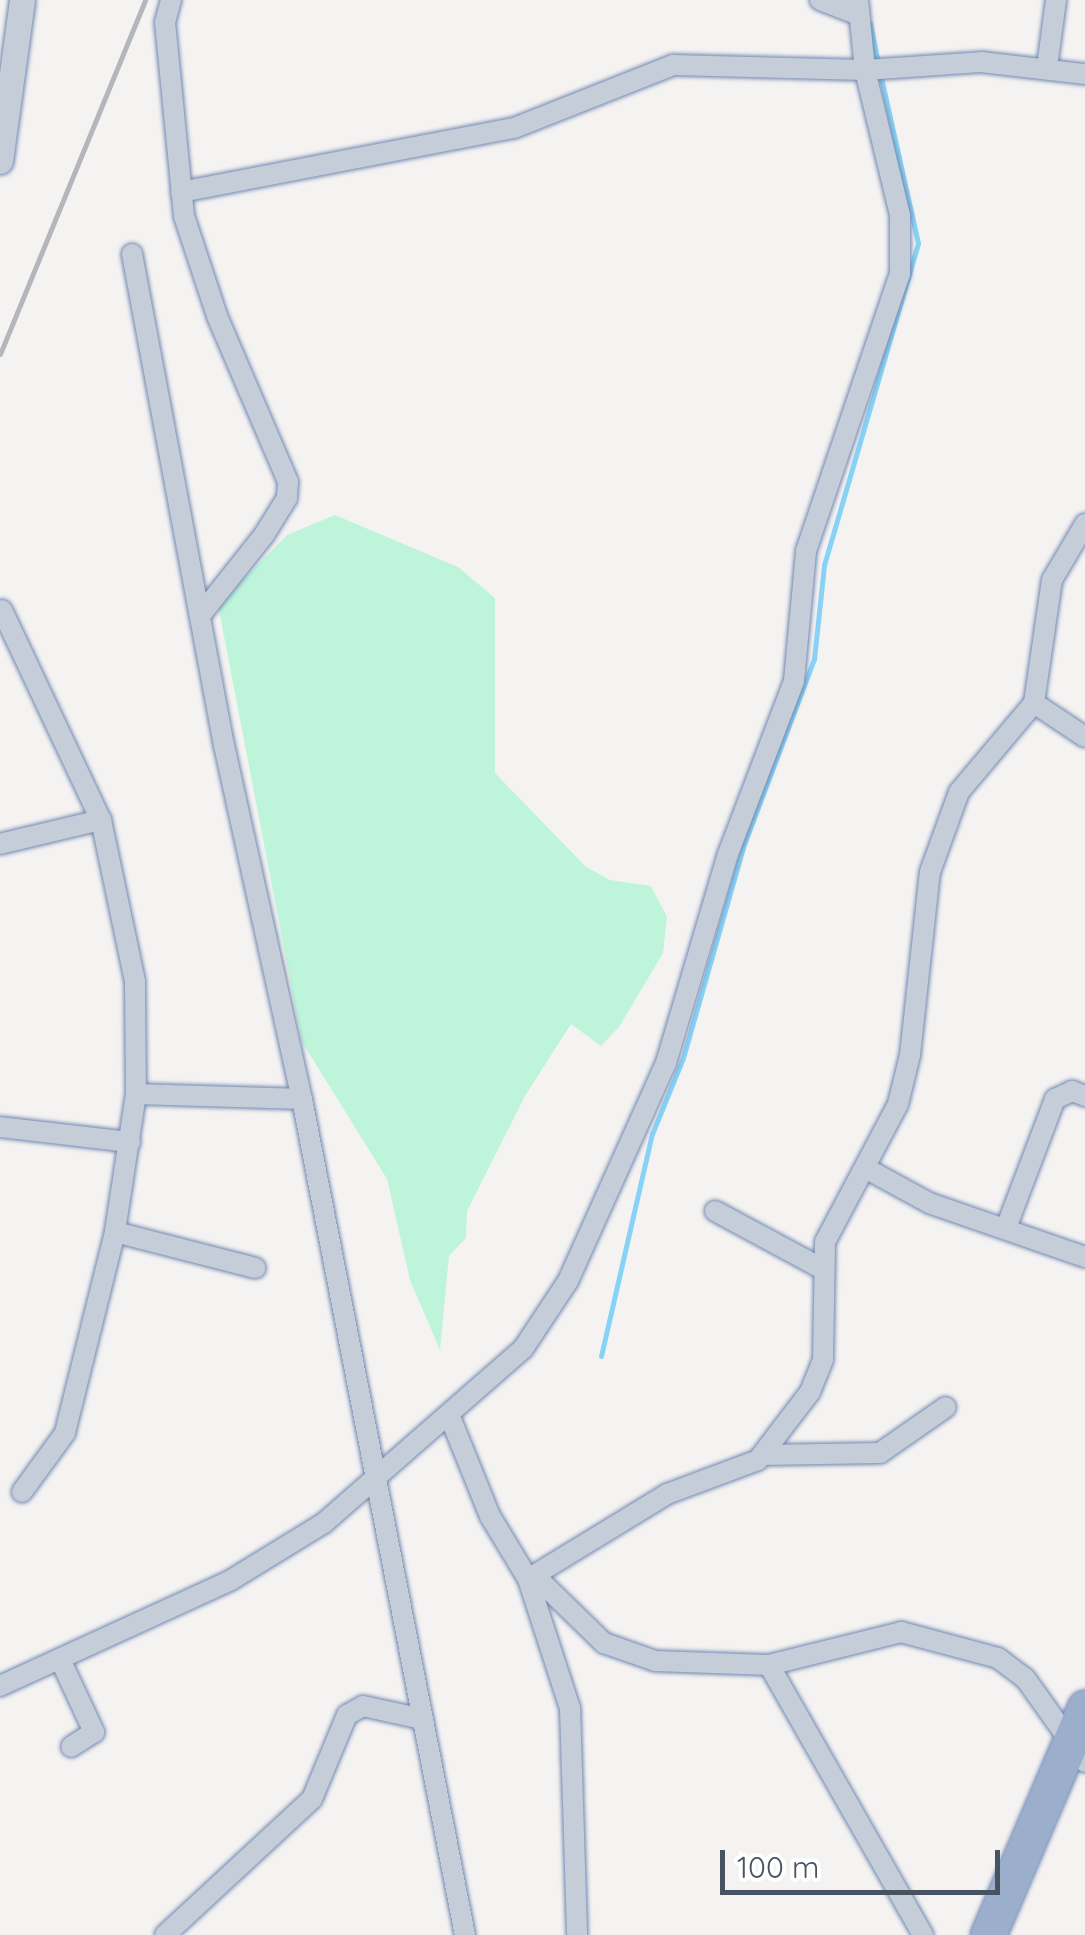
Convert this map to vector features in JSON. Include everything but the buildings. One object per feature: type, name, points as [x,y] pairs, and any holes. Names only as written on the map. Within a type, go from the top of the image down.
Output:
[{"type":"highway","points":[[988,1935],[1078,1751],[1085,1708]]},
{"type":"street","points":[[0,161],[22,0]]},
{"type":"street","points":[[170,0],[165,22],[181,192],[217,316],[288,482],[286,498],[264,536],[203,612]]},
{"type":"street","points":[[0,1686],[266,1561],[377,1481],[450,1417],[546,1320],[597,1221],[685,1014],[728,854],[794,681],[806,551],[900,274],[900,215],[865,70],[859,7],[820,0]]},
{"type":"street","points":[[1046,67],[1056,0]]},
{"type":"street","points":[[181,192],[514,128],[652,68],[710,64],[865,70],[981,62],[1085,74]]},
{"type":"street","points":[[132,254],[203,612],[224,745],[302,1099],[465,1935]]},
{"type":"street","points":[[762,1455],[810,1392],[823,1359],[821,1268],[839,1209],[867,1169],[898,1104],[910,1055],[930,872],[959,792],[1034,703],[1052,580],[1085,524]]},
{"type":"street","points":[[2,610],[100,820],[135,982],[136,1094],[115,1232],[64,1433],[22,1492]]},
{"type":"street","points":[[1034,703],[1085,737]]},
{"type":"street","points":[[0,844],[100,820]]},
{"type":"street","points":[[1006,1228],[1055,1099],[1072,1091],[1085,1096]]},
{"type":"street","points":[[136,1094],[302,1099]]},
{"type":"street","points":[[0,1127],[130,1142]]},
{"type":"street","points":[[867,1169],[929,1203],[1085,1257]]},
{"type":"street","points":[[714,1211],[821,1268]]},
{"type":"street","points":[[115,1232],[255,1268]]},
{"type":"street","points":[[531,1577],[667,1494],[762,1455],[880,1454],[946,1407]]},
{"type":"street","points":[[450,1417],[490,1516],[531,1577],[589,1632],[623,1652],[655,1660],[768,1665],[883,1634],[920,1634],[1012,1666],[1078,1751]]},
{"type":"street","points":[[531,1577],[570,1708],[577,1935]]},
{"type":"street","points":[[60,1659],[94,1732],[71,1746]]},
{"type":"street","points":[[768,1665],[923,1935]]},
{"type":"street","points":[[164,1935],[312,1799],[347,1716],[363,1706],[422,1719]]},
{"type":"green space","points":[[335,515],[458,567],[495,598],[495,773],[585,866],[610,880],[651,886],[667,917],[663,953],[619,1027],[601,1046],[571,1024],[525,1096],[467,1211],[466,1238],[449,1256],[440,1350],[410,1280],[387,1179],[302,1042],[218,605],[287,535]]},
{"type":"waterway","points":[[870,23],[878,63]]},
{"type":"waterway","points":[[601,1356],[652,1134],[683,1058],[744,844],[814,659],[824,565],[918,243],[881,77]]},
{"type":"railway","points":[[0,354],[145,0]]}]
